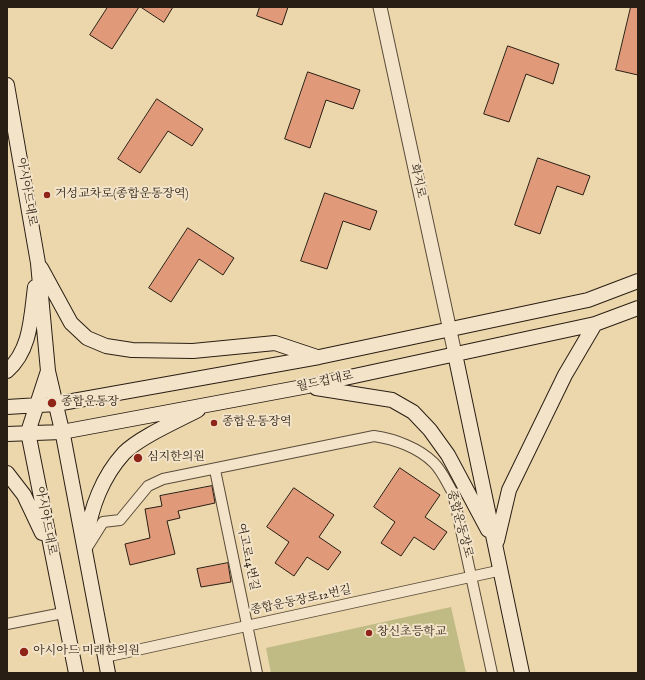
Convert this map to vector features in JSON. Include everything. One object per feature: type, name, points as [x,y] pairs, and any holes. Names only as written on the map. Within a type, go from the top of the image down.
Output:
[{"type":"main road","name":"아시아드대로","points":[[7,85],[38,263],[48,371],[62,432],[108,673]]},
{"type":"main road","points":[[38,263],[71,323],[87,338],[106,346],[132,350],[193,351],[275,343],[319,357]]},
{"type":"main road","points":[[7,371],[21,355],[26,342],[38,263]]},
{"type":"main road","points":[[7,407],[56,404],[319,357],[588,300],[638,281]]},
{"type":"main road","name":"월드컵대로","points":[[7,434],[28,432],[62,432],[210,403],[308,386],[596,324],[638,308]]},
{"type":"main road","points":[[496,546],[509,490],[565,375],[596,324]]},
{"type":"main road","points":[[455,354],[502,570],[522,673]]},
{"type":"main road","name":"아시아드대로","points":[[48,371],[28,432],[76,673]]},
{"type":"main road","points":[[308,386],[392,400],[413,412],[430,430],[448,455],[496,546]]},
{"type":"main road","points":[[85,551],[92,510],[108,476],[125,453],[140,442],[210,403]]},
{"type":"main road","points":[[7,473],[24,495],[52,556]]},
{"type":"street","name":"화지로","points":[[380,7],[455,354]]},
{"type":"street","name":"종합운동장로","points":[[85,551],[103,522],[120,520],[148,486],[163,480],[374,436],[385,438],[408,446],[434,463],[453,493],[492,673]]},
{"type":"street","name":"여고로14번길","points":[[215,470],[248,626],[256,673]]},
{"type":"street","name":"종합운동장로12번길","points":[[105,657],[502,570]]},
{"type":"street","points":[[7,624],[63,613]]},
{"type":"shaded area","name":"창신초등학교","points":[[451,607],[466,673],[271,673],[266,648]]},
{"type":"building","points":[[108,7],[139,7],[112,49],[90,35]]},
{"type":"building","points":[[141,7],[173,7],[164,22]]},
{"type":"building","points":[[260,7],[288,7],[282,25],[257,16]]},
{"type":"building","points":[[631,7],[638,7],[638,75],[616,70]]},
{"type":"building","points":[[508,46],[559,64],[553,84],[526,74],[509,122],[484,114]]},
{"type":"building","points":[[308,72],[360,90],[353,109],[326,100],[310,148],[285,139]]},
{"type":"building","points":[[157,99],[203,129],[192,146],[168,131],[140,173],[118,159]]},
{"type":"building","points":[[538,158],[590,176],[583,195],[557,186],[540,234],[515,225]]},
{"type":"building","points":[[325,193],[377,211],[370,230],[343,221],[327,269],[301,261]]},
{"type":"building","points":[[188,228],[234,258],[223,275],[199,259],[171,302],[149,288]]},
{"type":"building","points":[[400,468],[440,495],[425,517],[447,532],[434,550],[414,537],[401,556],[381,543],[395,522],[374,507]]},
{"type":"building","points":[[212,486],[215,503],[178,511],[180,518],[167,521],[175,554],[130,565],[125,544],[150,538],[145,509],[162,506],[160,496]]},
{"type":"building","points":[[294,488],[334,515],[319,537],[341,552],[328,570],[307,557],[294,576],[275,563],[289,542],[267,527]]},
{"type":"building","points":[[228,563],[231,582],[201,587],[197,569]]},
{"type":"place","name":"거성교차로(종합운동장역)","points":[[47,195]]},
{"type":"place","name":"종합운동장","points":[[52,403]]},
{"type":"place","name":"종합운동장역","points":[[214,423]]},
{"type":"place","name":"심지한의원","points":[[138,458]]},
{"type":"place","name":"창신초등학교","points":[[369,633]]},
{"type":"place","name":"아시아드 미래한의원","points":[[24,652]]}]
